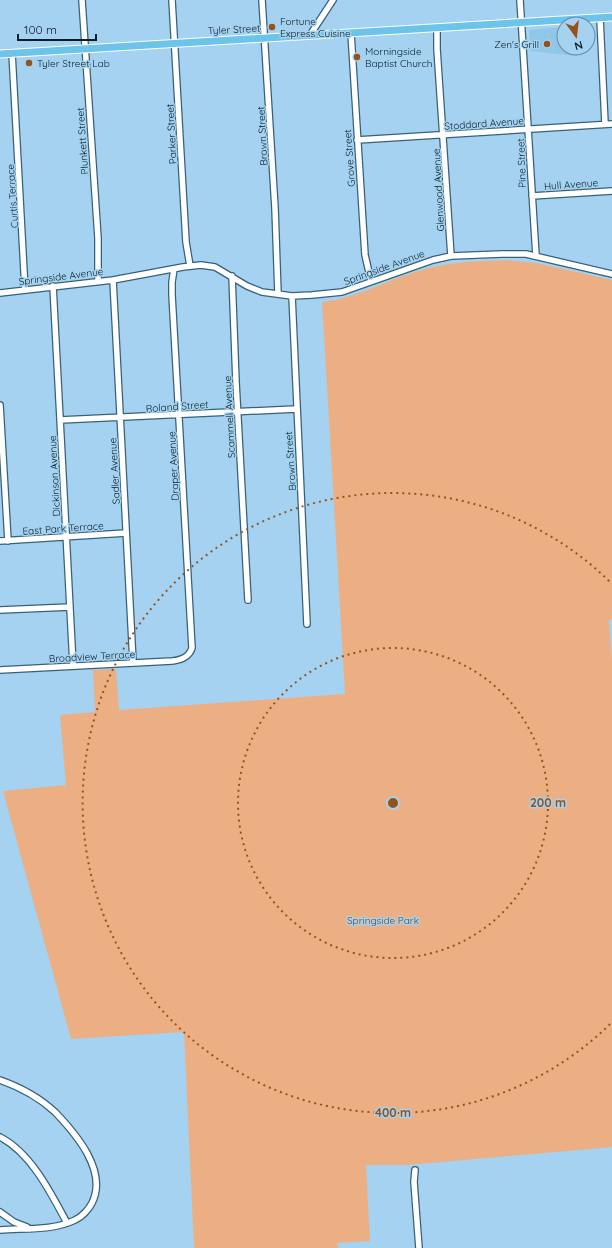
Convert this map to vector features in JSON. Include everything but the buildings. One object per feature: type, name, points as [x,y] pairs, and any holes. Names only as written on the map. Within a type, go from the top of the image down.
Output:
[{"type":"main road","name":"Tyler Street","points":[[0,54],[612,17]]},
{"type":"street","name":"Plunkett Street","points":[[82,0],[84,48],[98,238],[98,281]]},
{"type":"street","name":"Parker Street","points":[[172,0],[186,242],[190,266]]},
{"type":"street","name":"Brown Street","points":[[262,0],[275,208],[278,294]]},
{"type":"street","points":[[310,35],[333,0]]},
{"type":"street","name":"Pine Street","points":[[520,0],[536,256]]},
{"type":"street","points":[[600,18],[605,124]]},
{"type":"street","name":"Glenwood Avenue","points":[[437,28],[437,49],[451,256]]},
{"type":"street","name":"Grove Street","points":[[351,33],[365,255],[371,281]]},
{"type":"street","name":"Curtis Terrace","points":[[12,53],[26,290]]},
{"type":"street","name":"Stoddard Avenue","points":[[357,140],[612,124]]},
{"type":"street","name":"Hull Avenue","points":[[532,196],[612,191]]},
{"type":"street","name":"Springside Avenue","points":[[0,293],[113,280],[190,266],[214,267],[247,286],[262,292],[292,296],[342,292],[414,265],[451,256],[518,254],[536,256],[612,274]]},
{"type":"street","name":"Draper Avenue","points":[[174,269],[172,295],[192,648],[190,653],[184,658]]},
{"type":"street","name":"Scammell Avenue","points":[[232,276],[248,600]]},
{"type":"street","name":"Sadler Avenue","points":[[113,280],[133,662]]},
{"type":"street","name":"Dickinson Avenue","points":[[53,286],[73,665]]},
{"type":"street","name":"Brown Street","points":[[292,296],[307,624]]},
{"type":"street","points":[[0,405],[8,541]]},
{"type":"street","name":"Roland Street","points":[[60,420],[120,419],[238,411],[296,409]]},
{"type":"street","name":"East Park Terrace","points":[[0,541],[126,533]]},
{"type":"street","points":[[0,610],[70,607]]},
{"type":"street","name":"Broadview Terrace","points":[[0,670],[172,661],[184,658]]},
{"type":"street","points":[[0,1080],[31,1094],[54,1112],[71,1130],[88,1157],[97,1181],[96,1196],[85,1213],[77,1220],[48,1227],[0,1230]]},
{"type":"street","points":[[0,1137],[19,1151],[30,1164],[54,1200],[67,1223]]},
{"type":"street","points":[[415,1170],[414,1182],[418,1248]]},
{"type":"street","points":[[0,1212],[14,1222],[30,1228]]},
{"type":"shaded area","points":[[556,28],[556,54],[531,51],[529,30]]},
{"type":"green space","name":"Springside Park","points":[[506,260],[536,263],[612,280],[612,619],[609,620],[612,659],[612,1147],[407,1165],[366,1165],[370,1241],[337,1243],[338,1248],[194,1248],[184,1032],[71,1039],[3,791],[66,785],[60,715],[95,712],[93,670],[116,669],[119,710],[345,694],[322,302],[347,297],[429,268],[461,262]]},
{"type":"place","name":"Fortune Express Cuisine","points":[[272,27]]},
{"type":"place","name":"Zen's Grill","points":[[547,44]]},
{"type":"place","name":"Morningside Baptist Church","points":[[357,57]]},
{"type":"place","name":"Tyler Street Lab","points":[[29,63]]}]
